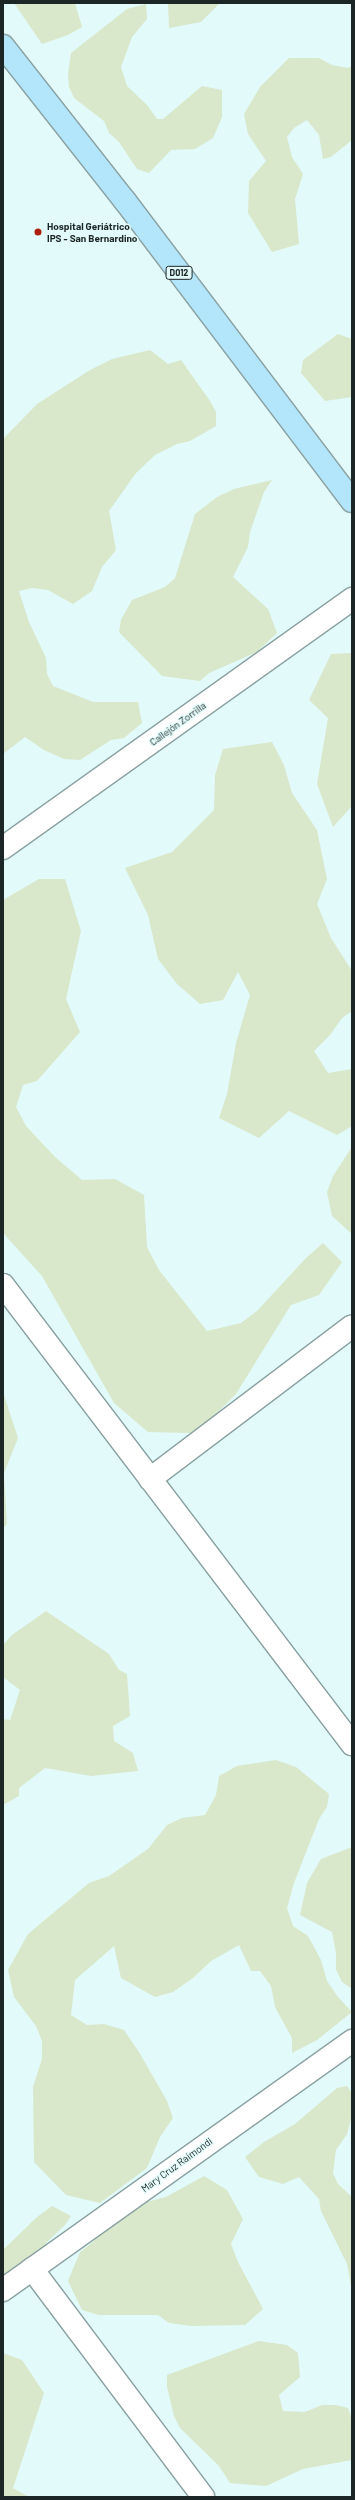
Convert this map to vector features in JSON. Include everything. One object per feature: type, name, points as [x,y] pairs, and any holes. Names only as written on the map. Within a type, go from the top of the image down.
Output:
[{"type":"main road","name":"D012","points":[[3,46],[130,208],[352,502]]},
{"type":"street","name":"Callejón Zorrilla","points":[[3,848],[352,599]]},
{"type":"street","points":[[3,1285],[352,1744]]},
{"type":"street","points":[[150,1479],[352,1326]]},
{"type":"street","name":"Mary Cruz Raimondi","points":[[3,2290],[352,2040]]},
{"type":"street","points":[[32,2269],[203,2497]]},
{"type":"green space","points":[[14,3],[75,3],[82,27],[68,35],[42,44]]},
{"type":"green space","points":[[168,3],[220,3],[201,22],[169,28]]},
{"type":"green space","points":[[146,4],[147,19],[132,37],[121,67],[127,86],[147,105],[157,119],[163,119],[202,86],[222,90],[222,117],[213,138],[195,149],[171,150],[149,173],[137,169],[119,142],[109,133],[104,121],[74,98],[69,87],[68,74],[71,53],[127,9]]},
{"type":"green space","points":[[289,58],[319,58],[332,65],[348,68],[352,66],[352,140],[331,157],[323,159],[319,135],[307,120],[294,128],[287,137],[292,157],[303,174],[295,199],[299,244],[272,252],[248,213],[249,181],[266,161],[248,134],[244,114],[260,87]]},
{"type":"green space","points":[[338,334],[352,339],[352,397],[325,401],[301,373],[303,360]]},
{"type":"green space","points":[[150,350],[168,364],[181,360],[216,412],[216,426],[190,441],[177,444],[155,455],[136,473],[109,511],[116,550],[102,567],[92,591],[73,604],[48,590],[32,588],[19,591],[29,622],[46,658],[47,674],[53,686],[93,702],[138,702],[142,723],[124,738],[111,740],[80,760],[64,759],[44,750],[25,737],[3,754],[3,439],[37,404],[90,370],[112,359]]},
{"type":"green space","points":[[272,480],[264,492],[250,532],[248,547],[233,577],[268,609],[277,633],[257,652],[209,673],[200,681],[162,676],[119,632],[121,620],[132,600],[165,587],[175,578],[195,514],[217,497],[234,489]]},
{"type":"green space","points":[[352,653],[352,806],[333,827],[317,784],[328,718],[309,700],[331,654]]},
{"type":"green space","points":[[272,742],[284,765],[292,793],[317,830],[327,879],[317,904],[331,938],[352,971],[352,1011],[342,1018],[330,1035],[314,1051],[328,1073],[352,1069],[352,1126],[337,1135],[289,1111],[259,1138],[219,1118],[227,1094],[236,1043],[250,995],[238,972],[223,1000],[200,1004],[177,984],[158,959],[148,915],[125,868],[172,852],[214,810],[215,775],[223,749]]},
{"type":"green space","points":[[39,879],[65,879],[81,931],[66,999],[80,1032],[37,1081],[23,1085],[16,1107],[26,1126],[55,1157],[82,1180],[115,1179],[144,1195],[147,1247],[159,1270],[207,1331],[241,1323],[257,1311],[306,1258],[323,1243],[342,1262],[319,1295],[291,1305],[236,1394],[211,1419],[190,1433],[148,1432],[114,1403],[42,1276],[3,1233],[3,900]]},
{"type":"green space","points":[[352,1147],[352,1234],[332,1216],[327,1192],[333,1176]]},
{"type":"green space","points":[[3,1392],[18,1438],[4,1473],[7,1524],[3,1529]]},
{"type":"green space","points":[[46,1611],[109,1654],[119,1670],[127,1674],[130,1716],[113,1726],[114,1741],[133,1753],[138,1771],[91,1776],[45,1768],[19,1788],[19,1796],[3,1805],[3,1719],[10,1720],[20,1690],[3,1677],[3,1645],[12,1635]]},
{"type":"green space","points":[[276,1760],[296,1767],[329,1794],[327,1807],[319,1819],[294,1883],[287,1908],[293,1926],[308,1936],[321,1960],[327,1981],[338,1997],[352,2012],[317,2040],[292,2053],[292,2038],[275,2007],[271,1986],[260,1971],[251,1971],[239,1945],[211,1961],[193,1978],[173,1992],[155,1997],[121,1978],[114,1946],[75,1980],[71,2015],[87,2025],[104,2024],[124,2030],[139,2052],[167,2101],[173,2118],[160,2137],[147,2168],[100,2203],[66,2195],[34,2162],[33,2087],[42,2059],[42,2041],[36,2026],[14,1997],[8,1970],[28,1934],[89,1883],[109,1876],[148,1849],[167,1825],[182,1818],[205,1815],[216,1795],[219,1776],[237,1766]]},
{"type":"green space","points":[[352,1847],[352,1989],[342,1982],[336,1970],[336,1953],[332,1932],[300,1915],[307,1883],[321,1859]]},
{"type":"green space","points":[[347,2086],[352,2093],[352,2115],[347,2134],[336,2150],[333,2173],[338,2184],[352,2197],[352,2291],[347,2264],[321,2211],[319,2199],[299,2177],[283,2184],[259,2177],[245,2157],[264,2142],[295,2124],[337,2088]]},
{"type":"green space","points":[[204,2176],[227,2190],[243,2219],[231,2244],[238,2262],[263,2309],[245,2325],[192,2326],[169,2323],[158,2315],[99,2315],[82,2310],[68,2281],[80,2252],[93,2242],[102,2232],[139,2204],[166,2197]]},
{"type":"green space","points":[[52,2206],[71,2216],[65,2225],[47,2242],[39,2254],[16,2266],[3,2278],[3,2250],[37,2217]]},
{"type":"green space","points":[[259,2341],[287,2345],[298,2353],[300,2377],[279,2395],[283,2411],[305,2412],[322,2405],[336,2405],[348,2408],[352,2420],[352,2460],[303,2469],[266,2486],[230,2483],[219,2466],[180,2428],[174,2416],[167,2387],[167,2375]]},
{"type":"green space","points":[[3,2353],[22,2360],[44,2393],[13,2488],[29,2497],[3,2497]]},
{"type":"place","name":"Hospital Geriátrico IPS - San Bernardino","points":[[38,232]]}]
